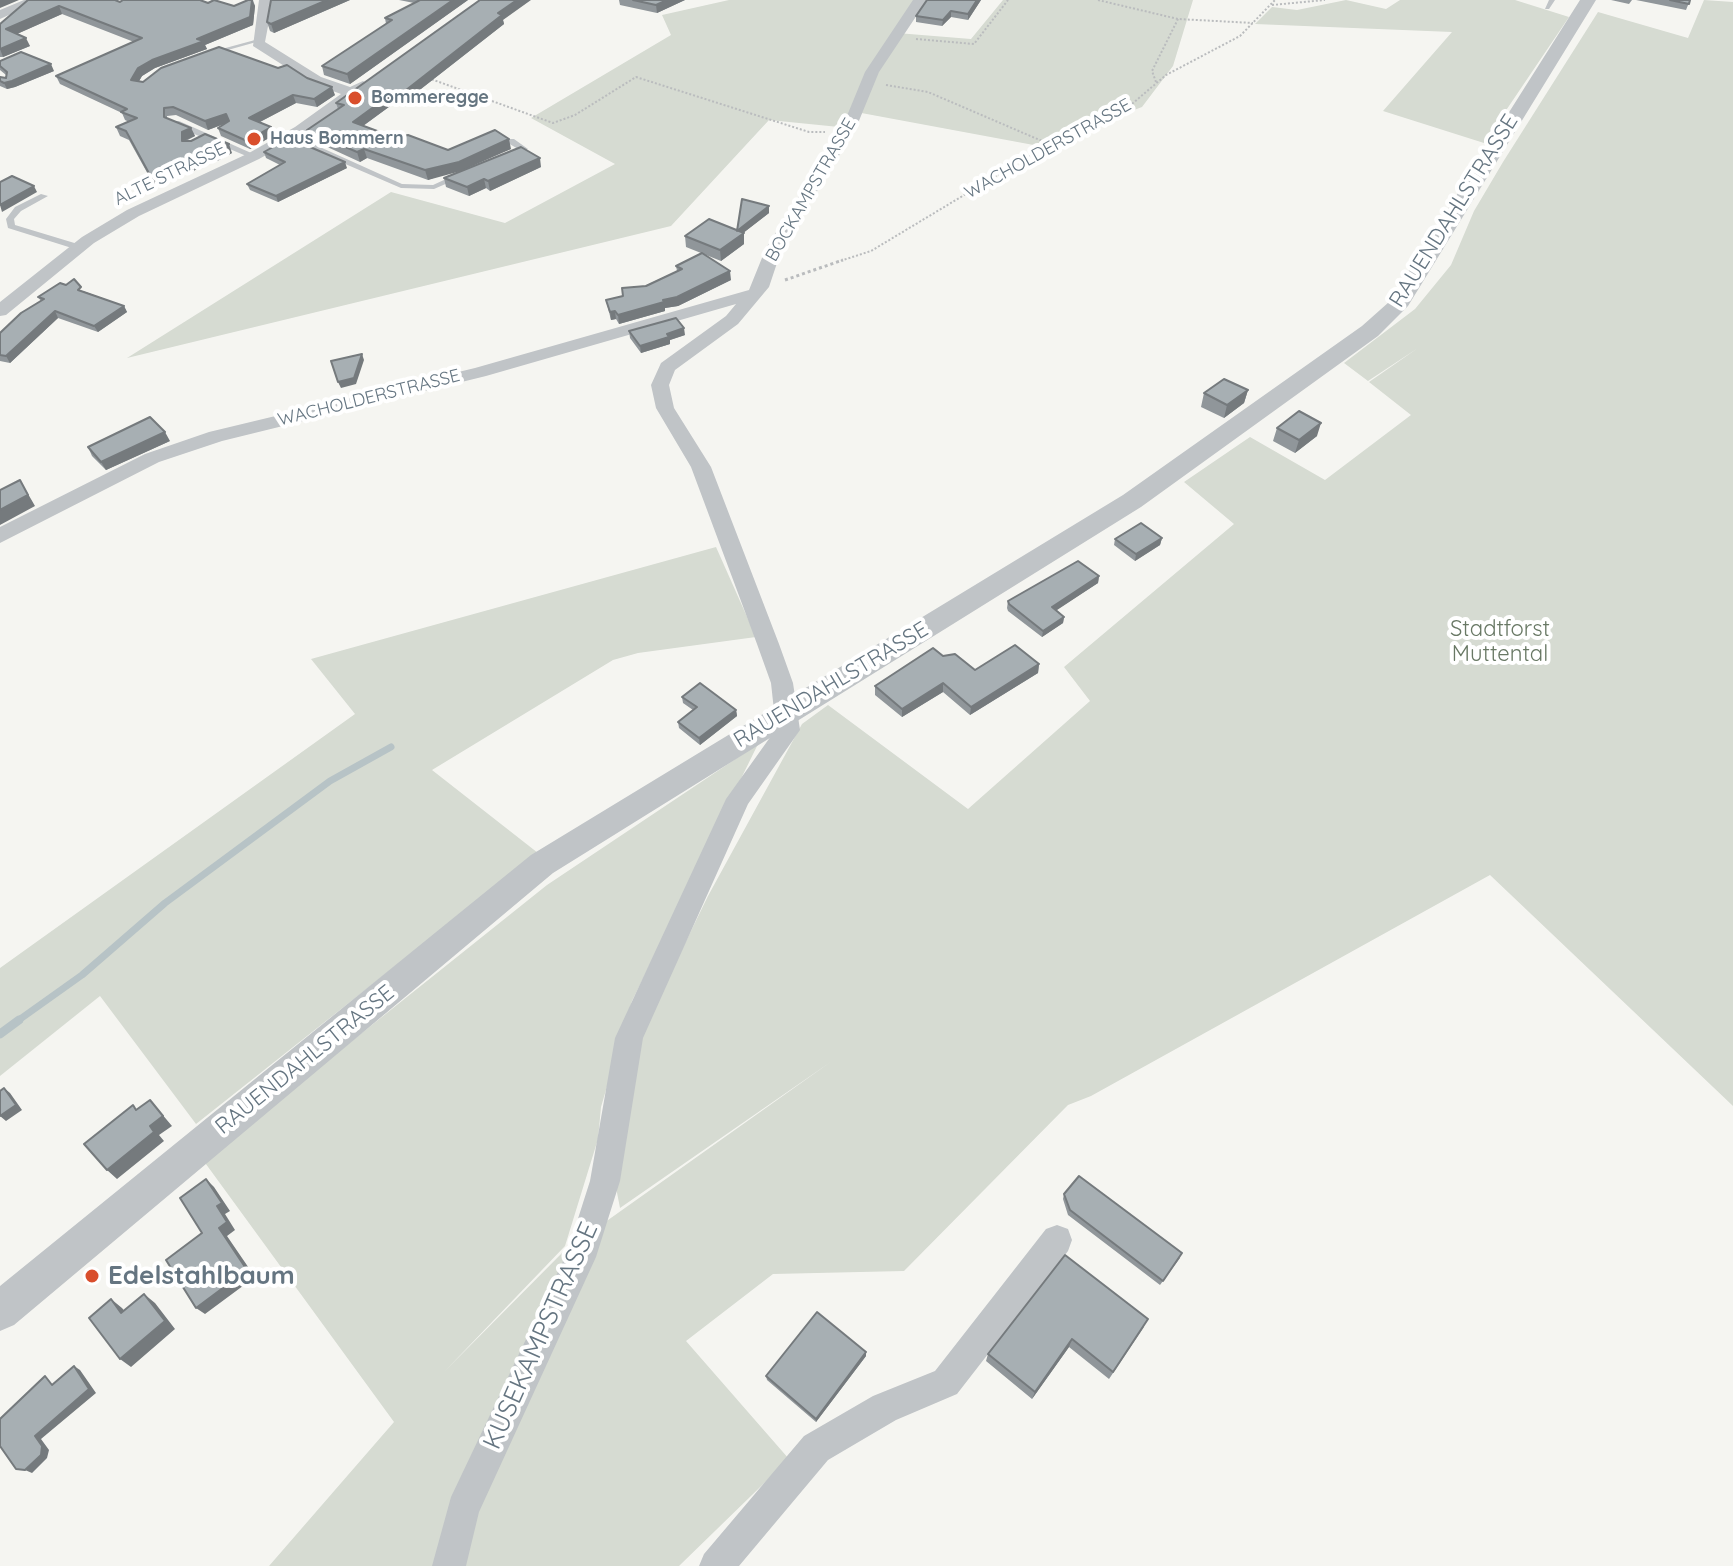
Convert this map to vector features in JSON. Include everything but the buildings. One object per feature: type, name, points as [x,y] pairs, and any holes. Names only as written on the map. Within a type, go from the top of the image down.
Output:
[{"type":"street","points":[[0,15],[35,0]]},
{"type":"street","points":[[266,0],[258,17],[257,41],[316,80],[353,93]]},
{"type":"street","name":"BOCKAMPSTRASSE","points":[[787,711],[782,683],[701,467],[665,408],[660,385],[667,367],[732,320],[756,291],[774,248],[847,132],[866,82],[920,0]]},
{"type":"street","name":"RAUENDAHLSTRASSE","points":[[0,1311],[542,864],[1132,501],[1370,331],[1397,306],[1588,0]]},
{"type":"street","name":"ALTE STRASSE","points":[[0,311],[78,247],[133,213],[254,156],[379,74]]},
{"type":"street","name":"WACHOLDERSTRASSE","points":[[0,536],[152,458],[216,436],[493,368],[756,291]]},
{"type":"street","name":"KUSEKAMPSTRASSE","points":[[449,1566],[463,1509],[581,1257],[605,1181],[629,1038],[738,799],[788,730],[787,711]]},
{"type":"street","points":[[716,1566],[816,1448],[885,1408],[946,1383],[1057,1240]]},
{"type":"lane","points":[[1547,8],[1552,0]]},
{"type":"lane","points":[[205,55],[257,41]]},
{"type":"lane","points":[[172,120],[254,156]]},
{"type":"lane","points":[[199,141],[217,131]]},
{"type":"lane","points":[[288,136],[401,186],[434,187],[469,173]]},
{"type":"lane","points":[[497,161],[524,149],[511,141]]},
{"type":"lane","points":[[44,196],[14,212],[10,219],[11,226],[78,247]]},
{"type":"path","points":[[894,37],[974,44],[1008,0]]},
{"type":"path","points":[[1098,0],[1178,19],[1253,23]]},
{"type":"path","name":"WACHOLDERSTRASSE","points":[[756,291],[871,251],[1049,144],[1126,109],[1166,75],[1226,46],[1275,0]]},
{"type":"path","points":[[1270,5],[1325,0]]},
{"type":"path","points":[[1157,83],[1152,71],[1178,19]]},
{"type":"path","points":[[420,75],[544,122],[565,120],[599,101],[614,86],[636,77],[809,132],[847,132]]},
{"type":"path","points":[[866,82],[928,92],[1049,144]]},
{"type":"green space","points":[[729,0],[920,0],[897,33],[971,39],[1003,0],[1193,0],[1173,66],[1142,107],[1039,146],[856,112],[849,128],[769,120],[671,226],[127,358],[391,192],[505,223],[615,164],[531,118],[671,35],[662,15]]},
{"type":"green space","points":[[1346,0],[1386,9],[1400,0],[1515,0],[1569,17],[1484,143],[1383,111],[1452,32],[1255,24],[1272,7],[1297,10]]},
{"type":"green space","name":"Stadtforst Muttental","points":[[1704,0],[1733,2],[1733,1106],[1490,875],[1091,1096],[1068,1105],[904,1271],[773,1274],[686,1341],[789,1459],[679,1566],[269,1566],[394,1422],[203,1160],[547,885],[758,744],[632,1001],[601,1107],[598,1139],[565,1246],[444,1372],[563,1252],[832,1061],[620,1208],[613,1172],[635,1046],[708,896],[802,724],[828,705],[968,809],[1090,701],[1064,667],[1234,524],[1184,482],[1250,437],[1325,480],[1411,415],[1369,382],[1418,348],[1368,381],[1344,363],[1415,309],[1451,265],[1474,211],[1598,12],[1688,38]]},
{"type":"green space","points":[[716,547],[756,637],[638,653],[613,660],[432,770],[538,853],[196,1124],[100,996],[0,1076],[0,968],[355,714],[311,659]]},
{"type":"waterway","points":[[16,1022],[82,975],[165,903],[330,781],[391,747]]},
{"type":"waterway","points":[[0,1034],[19,1020]]},
{"type":"place","name":"Bommeregge","points":[[355,98]]},
{"type":"place","name":"Haus Bommern","points":[[254,139]]},
{"type":"place","name":"Edelstahlbaum","points":[[92,1276]]}]
